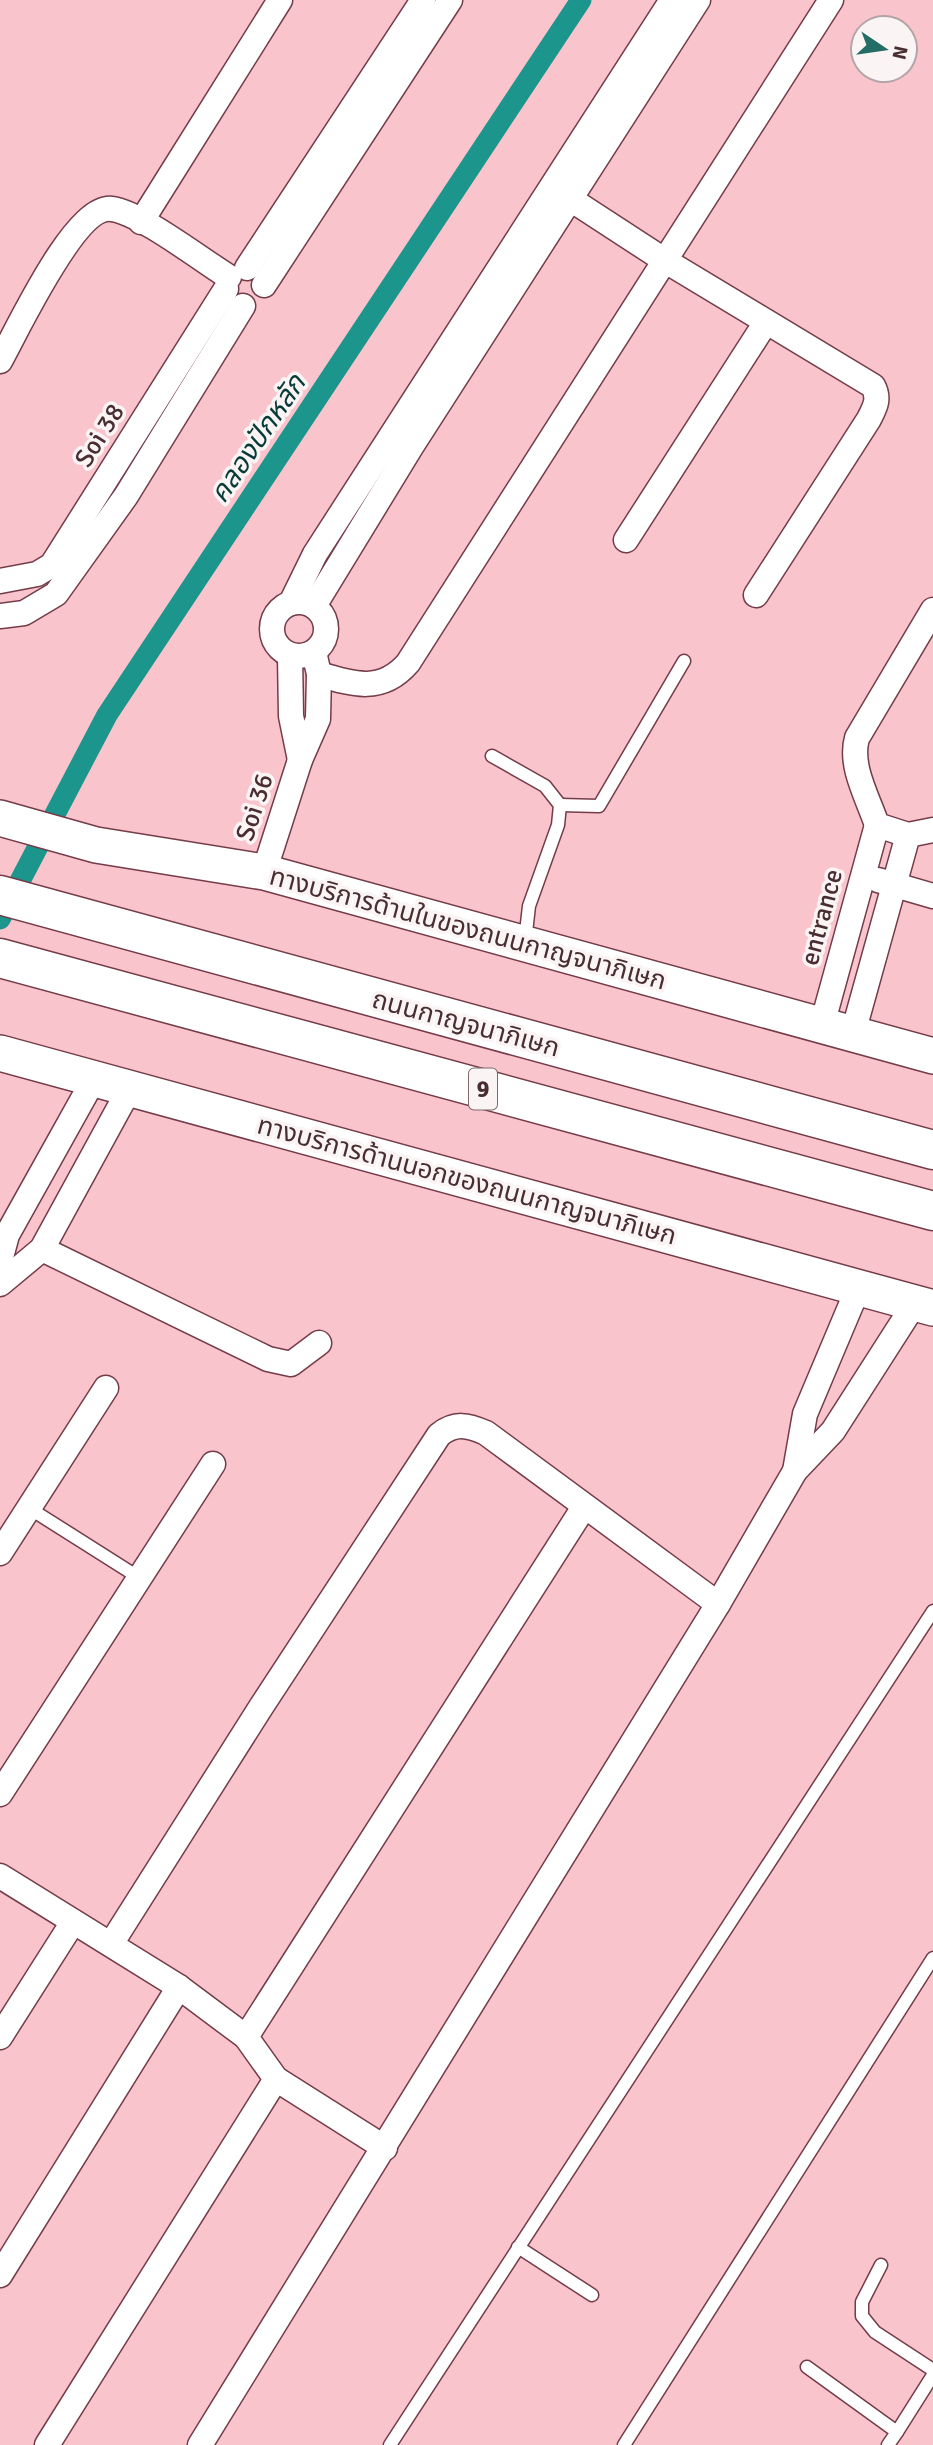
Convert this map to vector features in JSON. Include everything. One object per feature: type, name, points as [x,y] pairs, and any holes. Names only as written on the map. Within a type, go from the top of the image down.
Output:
[{"type":"highway","name":"ถนนกาญจนาภิเษก","points":[[0,895],[933,1150]]},
{"type":"highway","name":"9","points":[[17,963],[933,1211]]},
{"type":"main road","name":"ทางบริการด้านในของถนนกาญจนาภิเษก","points":[[0,818],[96,845],[264,872],[933,1056]]},
{"type":"main road","name":"ทางบริการด้านนอกของถนนกาญจนาภิเษก","points":[[0,1053],[859,1286],[924,1306]]},
{"type":"street","points":[[141,222],[280,0]]},
{"type":"street","points":[[242,285],[423,0]]},
{"type":"street","points":[[242,285],[449,0]]},
{"type":"street","points":[[562,193],[672,0]]},
{"type":"street","points":[[302,604],[315,554],[401,441],[562,193],[698,0]]},
{"type":"street","points":[[302,604],[276,615],[272,634],[281,651],[308,661],[343,682],[383,682],[396,677],[408,663],[831,0]]},
{"type":"street","points":[[562,193],[664,260],[873,386],[877,394],[876,406],[869,419],[756,595]]},
{"type":"street","points":[[0,361],[62,251],[79,226],[96,211],[112,208],[141,222],[242,285]]},
{"type":"street","name":"Soi 38","points":[[12,615],[56,594],[59,572],[242,285]]},
{"type":"street","points":[[626,540],[766,322]]},
{"type":"street","points":[[12,615],[3,579],[59,572]]},
{"type":"street","points":[[300,760],[290,709],[308,661],[322,645],[326,624],[302,604]]},
{"type":"street","points":[[933,610],[857,738],[854,748],[854,760],[877,825],[908,835],[933,830]]},
{"type":"street","name":"Soi 36","points":[[264,872],[300,760],[318,719],[308,661]]},
{"type":"street","name":"entrance","points":[[837,1029],[864,876],[877,825]]},
{"type":"street","points":[[837,1029],[894,884],[908,835]]},
{"type":"street","points":[[864,876],[933,896]]},
{"type":"street","points":[[0,1261],[7,1235],[94,1079]]},
{"type":"street","points":[[0,1284],[42,1248],[130,1088]]},
{"type":"street","points":[[32,1190],[63,1206]]},
{"type":"street","points":[[42,1248],[268,1359],[291,1364],[319,1343]]},
{"type":"street","points":[[796,1471],[805,1414],[859,1286]]},
{"type":"street","points":[[200,2445],[718,1604],[796,1471],[833,1431],[924,1306]]},
{"type":"street","points":[[0,1553],[106,1388]]},
{"type":"street","points":[[111,1944],[261,1707],[439,1435],[457,1425],[486,1433],[718,1604]]},
{"type":"street","points":[[0,1794],[213,1464]]},
{"type":"street","points":[[246,2037],[584,1507]]},
{"type":"street","points":[[0,1876],[179,1987],[246,2037],[275,2079],[385,2148]]},
{"type":"street","points":[[0,2037],[73,1922]]},
{"type":"street","points":[[0,2275],[179,1987]]},
{"type":"street","points":[[47,2445],[275,2079]]},
{"type":"lane","points":[[560,805],[599,806],[684,662]]},
{"type":"lane","points":[[492,756],[545,786],[560,805],[558,825],[529,905],[525,942]]},
{"type":"lane","points":[[29,1508],[138,1577]]},
{"type":"lane","points":[[390,2445],[933,1611]]},
{"type":"lane","points":[[624,2445],[933,1958]]},
{"type":"lane","points":[[518,2247],[592,2295]]},
{"type":"lane","points":[[881,2265],[862,2302],[862,2316],[875,2332],[933,2372],[888,2445]]},
{"type":"lane","points":[[807,2367],[897,2432]]},
{"type":"waterway","name":"คลองปักหลัก","points":[[0,919],[107,715],[581,0]]}]
